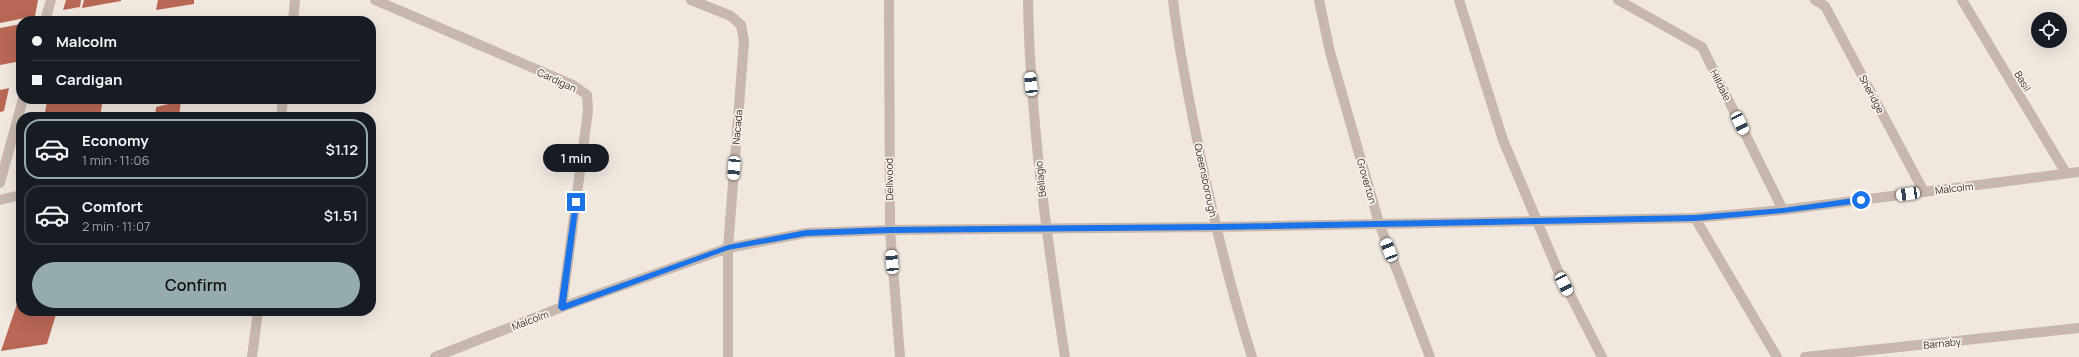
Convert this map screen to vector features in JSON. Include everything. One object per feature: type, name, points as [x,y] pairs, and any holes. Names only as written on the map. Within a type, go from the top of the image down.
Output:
[{"type":"street","points":[[46,16],[51,0]]},
{"type":"street","points":[[293,16],[295,0]]},
{"type":"street","name":"Cardigan","points":[[375,0],[573,86],[587,95],[588,111],[562,308]]},
{"type":"street","name":"Nacada","points":[[691,0],[731,16],[741,25],[744,41],[728,248],[728,357]]},
{"type":"street","name":"Dellwood","points":[[889,0],[888,57],[890,230],[900,357]]},
{"type":"street","name":"Bellagio","points":[[1028,0],[1028,52],[1045,228],[1065,357]]},
{"type":"street","name":"Queensborough","points":[[1173,0],[1186,87],[1216,227],[1239,317],[1252,357]]},
{"type":"street","name":"Groverton","points":[[1319,0],[1330,52],[1379,223],[1430,357]]},
{"type":"street","points":[[1459,0],[1503,140],[1539,222],[1558,271],[1602,357]]},
{"type":"street","name":"Hilldale","points":[[1618,0],[1702,47],[1783,210]]},
{"type":"street","name":"Sheridge","points":[[1815,0],[1825,6],[1924,192]]},
{"type":"street","name":"Basil","points":[[1962,0],[2066,173]]},
{"type":"street","points":[[0,183],[16,125]]},
{"type":"street","name":"Malcolm","points":[[435,357],[562,308],[728,248],[806,233],[890,230],[1216,227],[1695,218],[1783,210],[2079,172]]},
{"type":"street","points":[[0,200],[16,196]]},
{"type":"street","points":[[1695,218],[1777,357]]},
{"type":"street","points":[[252,357],[257,316]]},
{"type":"street","name":"Barnaby","points":[[1805,357],[2079,328]]},
{"type":"building","points":[[0,0],[38,0],[35,16],[16,16],[16,20],[0,23]]},
{"type":"building","points":[[66,0],[81,0],[80,7],[63,10]]},
{"type":"building","points":[[84,0],[121,0],[121,1],[82,8]]},
{"type":"building","points":[[158,0],[194,0],[194,4],[156,10]]},
{"type":"building","points":[[16,25],[16,62],[0,65],[0,28]]},
{"type":"building","points":[[9,88],[4,111],[0,112],[0,90]]},
{"type":"building","points":[[47,104],[102,104],[101,112],[45,112]]},
{"type":"building","points":[[168,104],[181,104],[180,112],[156,112],[156,107]]},
{"type":"building","points":[[16,307],[16,316],[55,316],[47,344],[1,351]]},
{"type":"route","points":[[576,202],[562,308],[728,248],[806,233],[890,230],[1216,227],[1695,218],[1783,210],[1861,200]]}]
